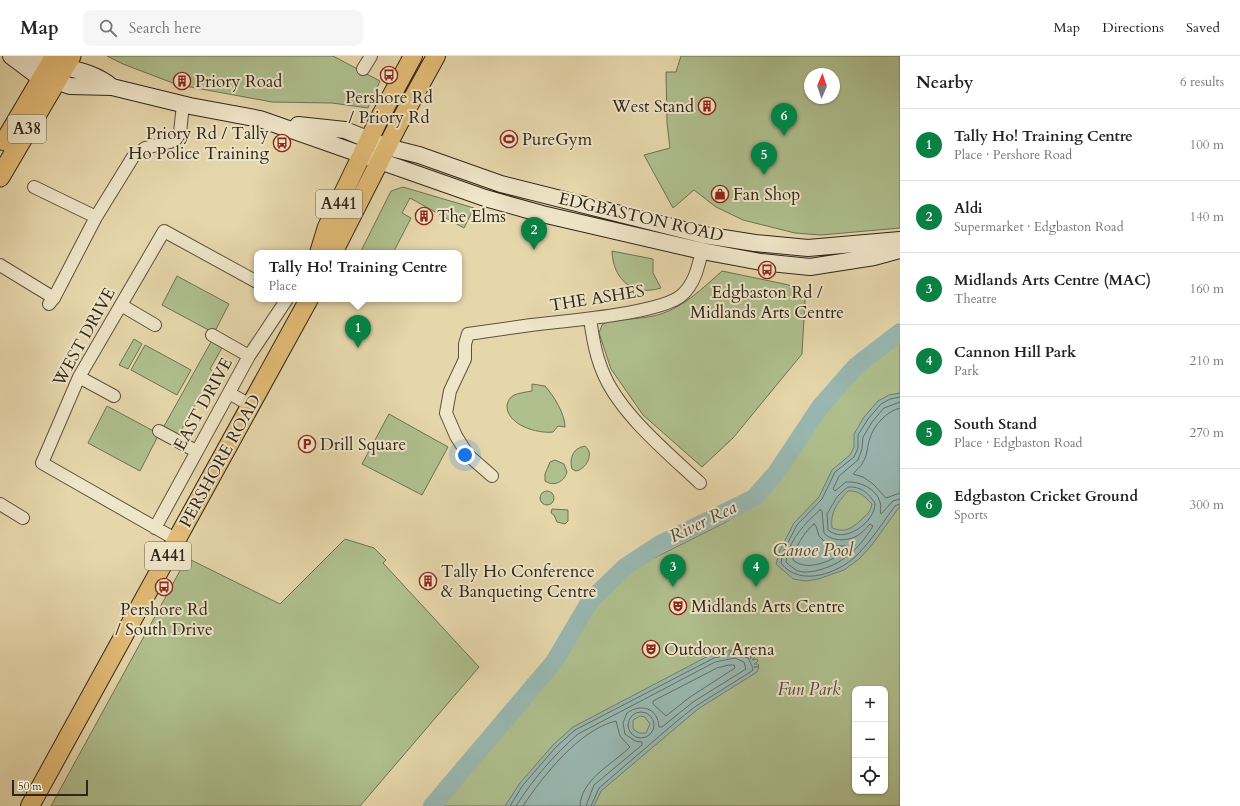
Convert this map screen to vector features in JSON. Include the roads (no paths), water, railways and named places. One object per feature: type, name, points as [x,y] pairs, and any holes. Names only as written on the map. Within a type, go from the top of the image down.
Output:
[{"type":"highway","name":"A38","points":[[0,151],[56,67]]},
{"type":"highway","name":"A38","points":[[0,178],[56,67]]},
{"type":"main road","points":[[11,56],[35,74],[56,67]]},
{"type":"main road","points":[[30,56],[56,67],[70,86],[112,87],[269,122],[345,130],[370,139],[384,154]]},
{"type":"main road","name":"A441","points":[[320,250],[327,227],[413,56]]},
{"type":"main road","name":"A441","points":[[335,250],[436,56]]},
{"type":"main road","points":[[269,122],[362,156],[384,154]]},
{"type":"main road","name":"EDGBASTON ROAD","points":[[384,154],[419,155],[501,184],[704,235],[755,243],[808,248],[900,240]]},
{"type":"main road","name":"EDGBASTON ROAD","points":[[384,154],[485,198],[598,228],[702,251],[761,262],[810,267],[874,257],[900,250]]},
{"type":"main road","points":[[598,228],[601,210]]},
{"type":"main road","points":[[702,251],[704,235]]},
{"type":"main road","points":[[808,248],[810,267]]},
{"type":"main road","name":"PERSHORE ROAD","points":[[30,806],[306,302]]},
{"type":"street","points":[[363,69],[371,56]]},
{"type":"street","points":[[0,266],[51,301],[96,217],[133,157],[145,148],[176,139],[181,126],[183,104]]},
{"type":"street","points":[[34,187],[96,217]]},
{"type":"street","name":"WEST DRIVE","points":[[155,528],[42,463],[79,377],[164,231],[254,280]]},
{"type":"street","name":"THE ASHES","points":[[492,476],[468,455],[456,436],[446,413],[450,391],[465,359],[465,344],[468,334],[590,319],[645,309],[681,295],[697,274],[702,251]]},
{"type":"street","name":"EAST DRIVE","points":[[155,528],[249,356],[285,302]]},
{"type":"street","points":[[121,305],[155,325]]},
{"type":"street","points":[[590,319],[594,348],[606,378],[626,409],[631,416],[700,483]]},
{"type":"street","points":[[212,335],[249,356]]},
{"type":"street","points":[[79,377],[114,396]]},
{"type":"street","points":[[229,393],[250,405]]},
{"type":"street","points":[[159,431],[196,452]]},
{"type":"street","points":[[0,504],[24,518]]},
{"type":"street","points":[[155,528],[177,540]]},
{"type":"water","name":"Canoe Pool","points":[[900,393],[900,506],[871,546],[859,559],[844,570],[818,579],[806,581],[793,579],[776,564],[780,550],[794,523],[819,497],[832,470],[850,455],[854,447],[854,434],[864,417],[878,401],[889,395]],"holes":[[[848,491],[861,494],[872,504],[867,515],[851,528],[844,530],[832,528],[832,517],[835,508]]]},
{"type":"water","points":[[734,649],[736,649],[737,654],[737,649],[740,650],[741,654],[742,650],[744,650],[744,655],[746,651],[748,652],[748,657],[750,653],[752,654],[750,659],[753,655],[755,657],[752,660],[757,659],[758,661],[754,664],[758,664],[759,666],[754,667],[759,667],[757,672],[698,709],[601,791],[594,806],[505,806],[520,783],[553,745],[573,727],[712,654],[730,650],[730,654],[732,650],[733,654]],"holes":[[[640,716],[645,717],[650,724],[646,733],[639,733],[633,729],[633,720]]]},
{"type":"waterway","name":"River Rea","points":[[432,806],[554,662],[590,601],[625,567],[660,544],[754,498],[776,473],[820,407],[856,366],[900,332]]},
{"type":"place","name":"Pershore Rd / Priory Rd","points":[[389,75]]},
{"type":"place","name":"Priory Road","points":[[182,81]]},
{"type":"place","name":"West Stand","points":[[707,106]]},
{"type":"place","name":"Edgbaston Cricket Ground","points":[[784,136]]},
{"type":"place","name":"PureGym","points":[[509,139]]},
{"type":"place","name":"Priory Rd / Tally Ho Police Training","points":[[282,143]]},
{"type":"place","name":"South Stand","points":[[764,175]]},
{"type":"place","name":"Fan Shop","points":[[720,194]]},
{"type":"place","name":"The Elms","points":[[424,216]]},
{"type":"place","name":"Aldi","points":[[534,250]]},
{"type":"place","name":"Edgbaston Rd / Midlands Arts Centre","points":[[767,270]]},
{"type":"place","name":"Tally Ho! Training Centre","points":[[358,348]]},
{"type":"place","name":"Drill Square","points":[[307,444]]},
{"type":"place","name":"Tally Ho Conference & Banqueting Centre","points":[[428,581]]},
{"type":"place","name":"Pershore Rd / South Drive","points":[[164,587]]},
{"type":"place","name":"Midlands Arts Centre (MAC)","points":[[673,587]]},
{"type":"place","name":"Cannon Hill Park","points":[[756,587]]},
{"type":"place","name":"Midlands Arts Centre","points":[[678,606]]},
{"type":"place","name":"Outdoor Arena","points":[[651,649]]},
{"type":"park label","name":"Fun Park","points":[[809,689]]}]
